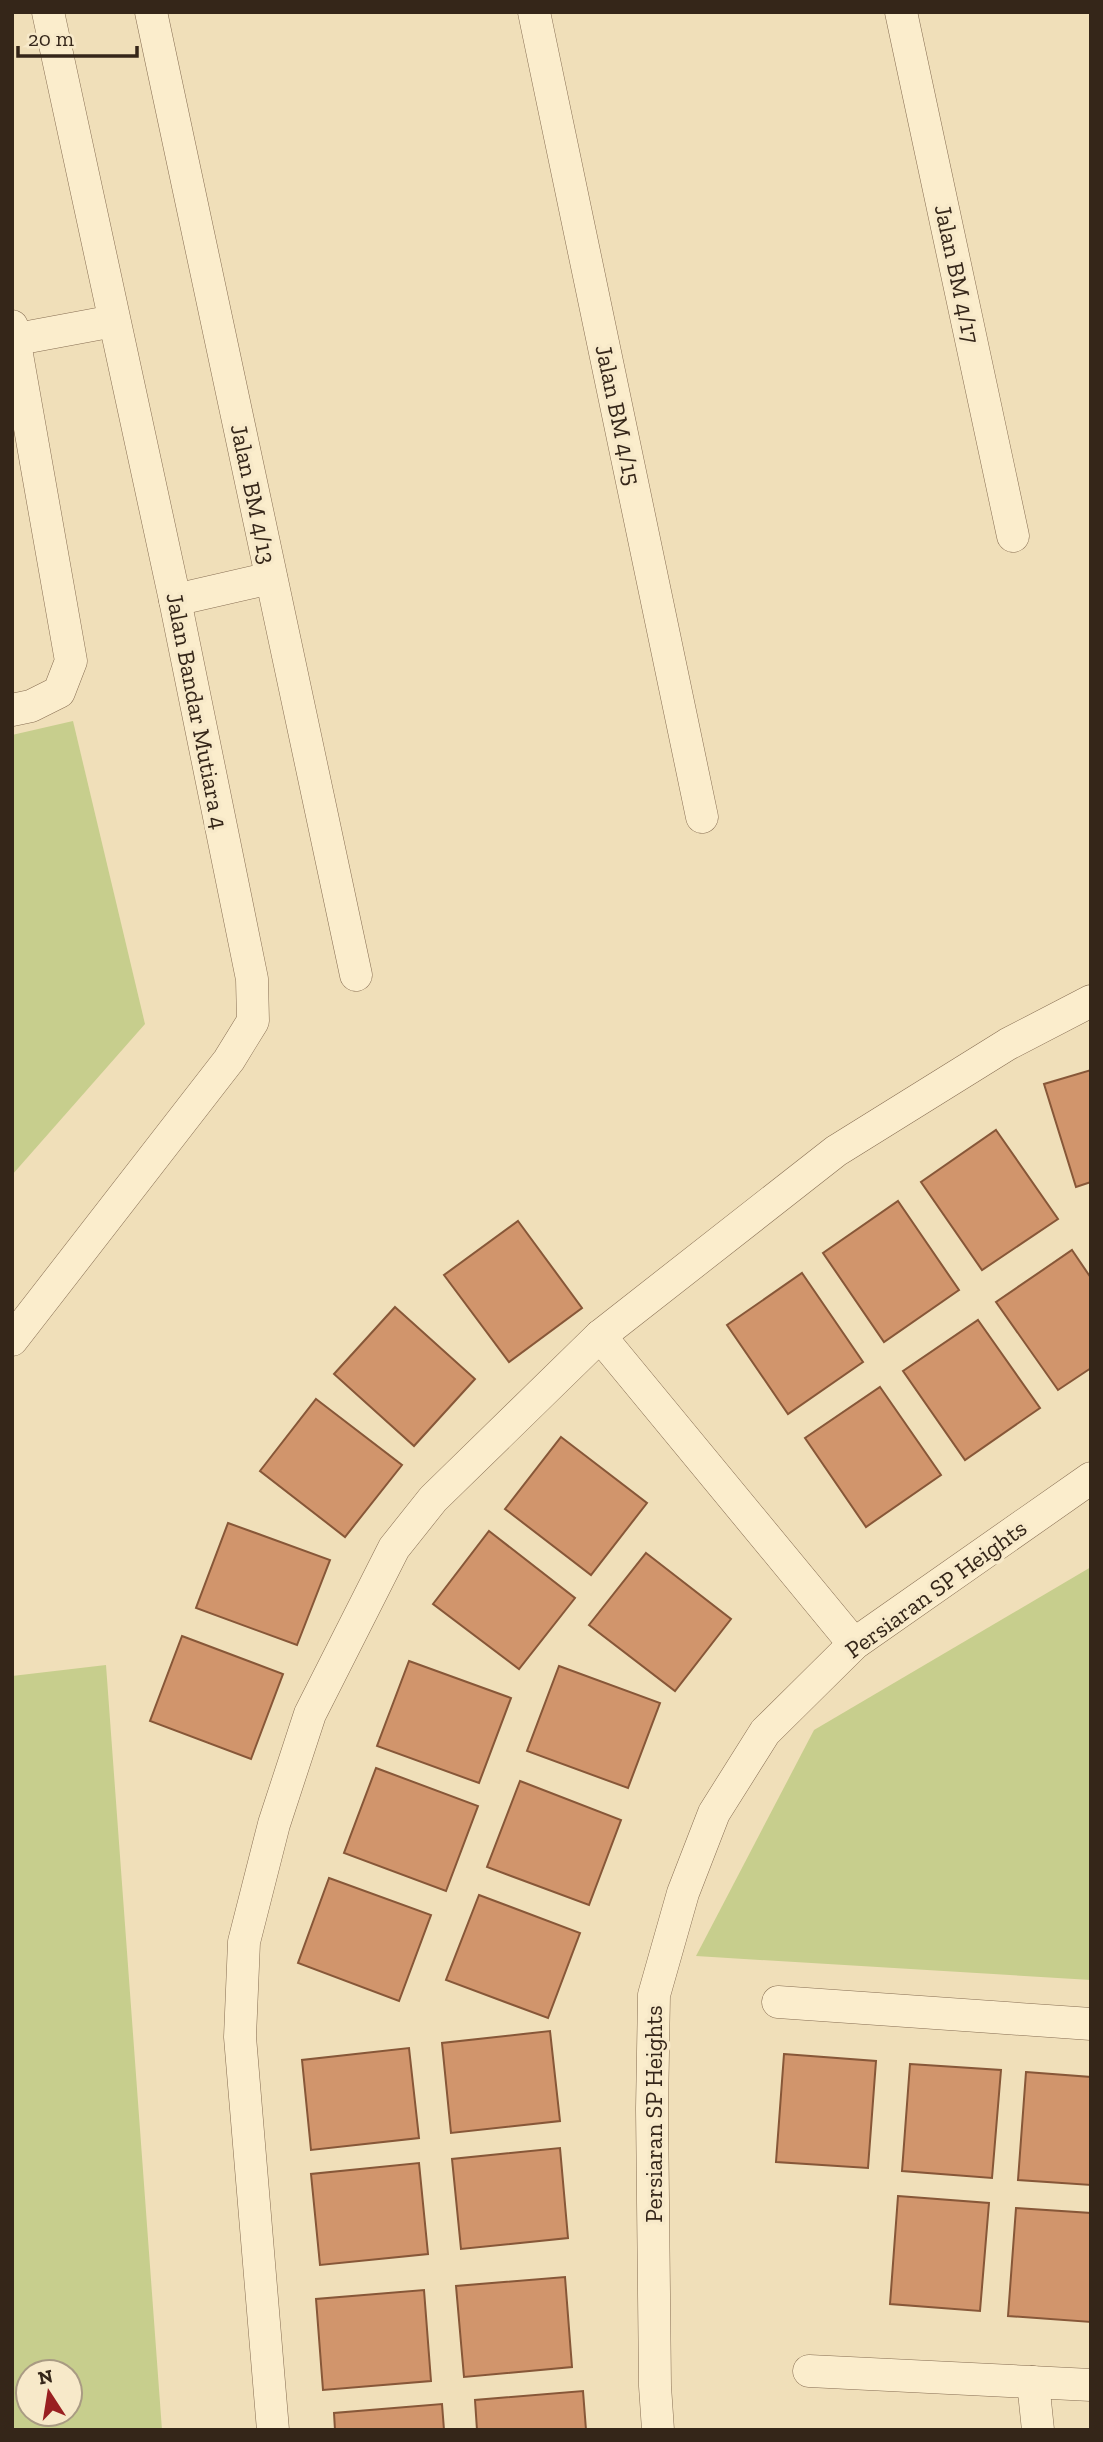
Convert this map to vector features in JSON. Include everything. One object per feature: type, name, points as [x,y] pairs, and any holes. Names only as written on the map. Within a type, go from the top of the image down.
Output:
[{"type":"street","name":"Jalan Bandar Mutiara 4","points":[[12,1340],[229,1060],[253,1021],[252,979],[175,600],[48,12]]},
{"type":"street","name":"Jalan BM 4/13","points":[[151,12],[356,975]]},
{"type":"street","name":"Jalan BM 4/15","points":[[534,12],[702,817]]},
{"type":"street","name":"Jalan BM 4/17","points":[[901,12],[1013,536]]},
{"type":"street","points":[[12,710],[31,706],[59,692],[71,662],[13,335],[114,321]]},
{"type":"street","points":[[175,600],[271,578]]},
{"type":"street","points":[[273,2430],[240,2037],[244,1942],[274,1824],[310,1714],[394,1548],[433,1499],[600,1336],[836,1152],[1008,1044],[1091,1000]]},
{"type":"street","points":[[600,1336],[854,1644]]},
{"type":"street","name":"Persiaran SP Heights","points":[[658,2430],[652,2151],[654,1995],[684,1893],[714,1813],[765,1732],[854,1644],[1091,1478]]},
{"type":"street","points":[[778,2002],[1091,2024]]},
{"type":"street","points":[[809,2371],[1091,2385]]},
{"type":"street","points":[[1033,2382],[1038,2430]]},
{"type":"green space","points":[[73,721],[145,1024],[12,1175],[12,735]]},
{"type":"green space","points":[[1091,1567],[1091,1980],[696,1956],[814,1730]]},
{"type":"green space","points":[[106,1665],[162,2430],[12,2430],[12,1676]]},
{"type":"building","points":[[1091,1070],[1091,1182],[1076,1187],[1044,1084]]},
{"type":"building","points":[[996,1130],[1058,1219],[982,1270],[921,1182]]},
{"type":"building","points":[[898,1201],[959,1290],[884,1342],[823,1253]]},
{"type":"building","points":[[518,1221],[582,1308],[509,1362],[444,1275]]},
{"type":"building","points":[[1072,1250],[1091,1278],[1091,1368],[1058,1390],[996,1302]]},
{"type":"building","points":[[802,1273],[863,1362],[788,1414],[727,1325]]},
{"type":"building","points":[[395,1307],[475,1379],[414,1446],[334,1374]]},
{"type":"building","points":[[978,1320],[1040,1408],[965,1460],[903,1371]]},
{"type":"building","points":[[880,1387],[941,1475],[866,1527],[805,1438]]},
{"type":"building","points":[[316,1399],[402,1465],[345,1537],[260,1471]]},
{"type":"building","points":[[561,1437],[647,1503],[591,1575],[505,1509]]},
{"type":"building","points":[[228,1523],[330,1560],[297,1645],[196,1608]]},
{"type":"building","points":[[489,1531],[575,1598],[519,1669],[433,1604]]},
{"type":"building","points":[[646,1553],[731,1619],[675,1691],[589,1625]]},
{"type":"building","points":[[182,1636],[283,1674],[251,1759],[150,1721]]},
{"type":"building","points":[[409,1661],[511,1698],[479,1783],[377,1746]]},
{"type":"building","points":[[559,1666],[660,1703],[628,1788],[527,1751]]},
{"type":"building","points":[[376,1768],[478,1806],[446,1891],[344,1853]]},
{"type":"building","points":[[520,1781],[621,1820],[589,1905],[487,1867]]},
{"type":"building","points":[[329,1878],[431,1915],[399,2001],[298,1963]]},
{"type":"building","points":[[479,1895],[580,1933],[548,2018],[446,1980]]},
{"type":"building","points":[[550,2031],[560,2121],[451,2133],[442,2043]]},
{"type":"building","points":[[409,2048],[419,2138],[311,2150],[302,2060]]},
{"type":"building","points":[[784,2054],[876,2061],[868,2168],[776,2162]]},
{"type":"building","points":[[910,2064],[1001,2070],[992,2178],[902,2171]]},
{"type":"building","points":[[1026,2072],[1091,2077],[1091,2185],[1018,2180]]},
{"type":"building","points":[[560,2148],[568,2238],[461,2249],[452,2159]]},
{"type":"building","points":[[419,2163],[428,2254],[320,2265],[311,2174]]},
{"type":"building","points":[[898,2196],[989,2203],[980,2311],[890,2304]]},
{"type":"building","points":[[1016,2208],[1091,2213],[1091,2322],[1008,2316]]},
{"type":"building","points":[[565,2277],[572,2367],[464,2377],[456,2286]]},
{"type":"building","points":[[424,2290],[431,2381],[323,2390],[316,2299]]},
{"type":"building","points":[[583,2391],[586,2430],[477,2430],[475,2400]]},
{"type":"building","points":[[442,2404],[444,2430],[335,2430],[334,2413]]}]
